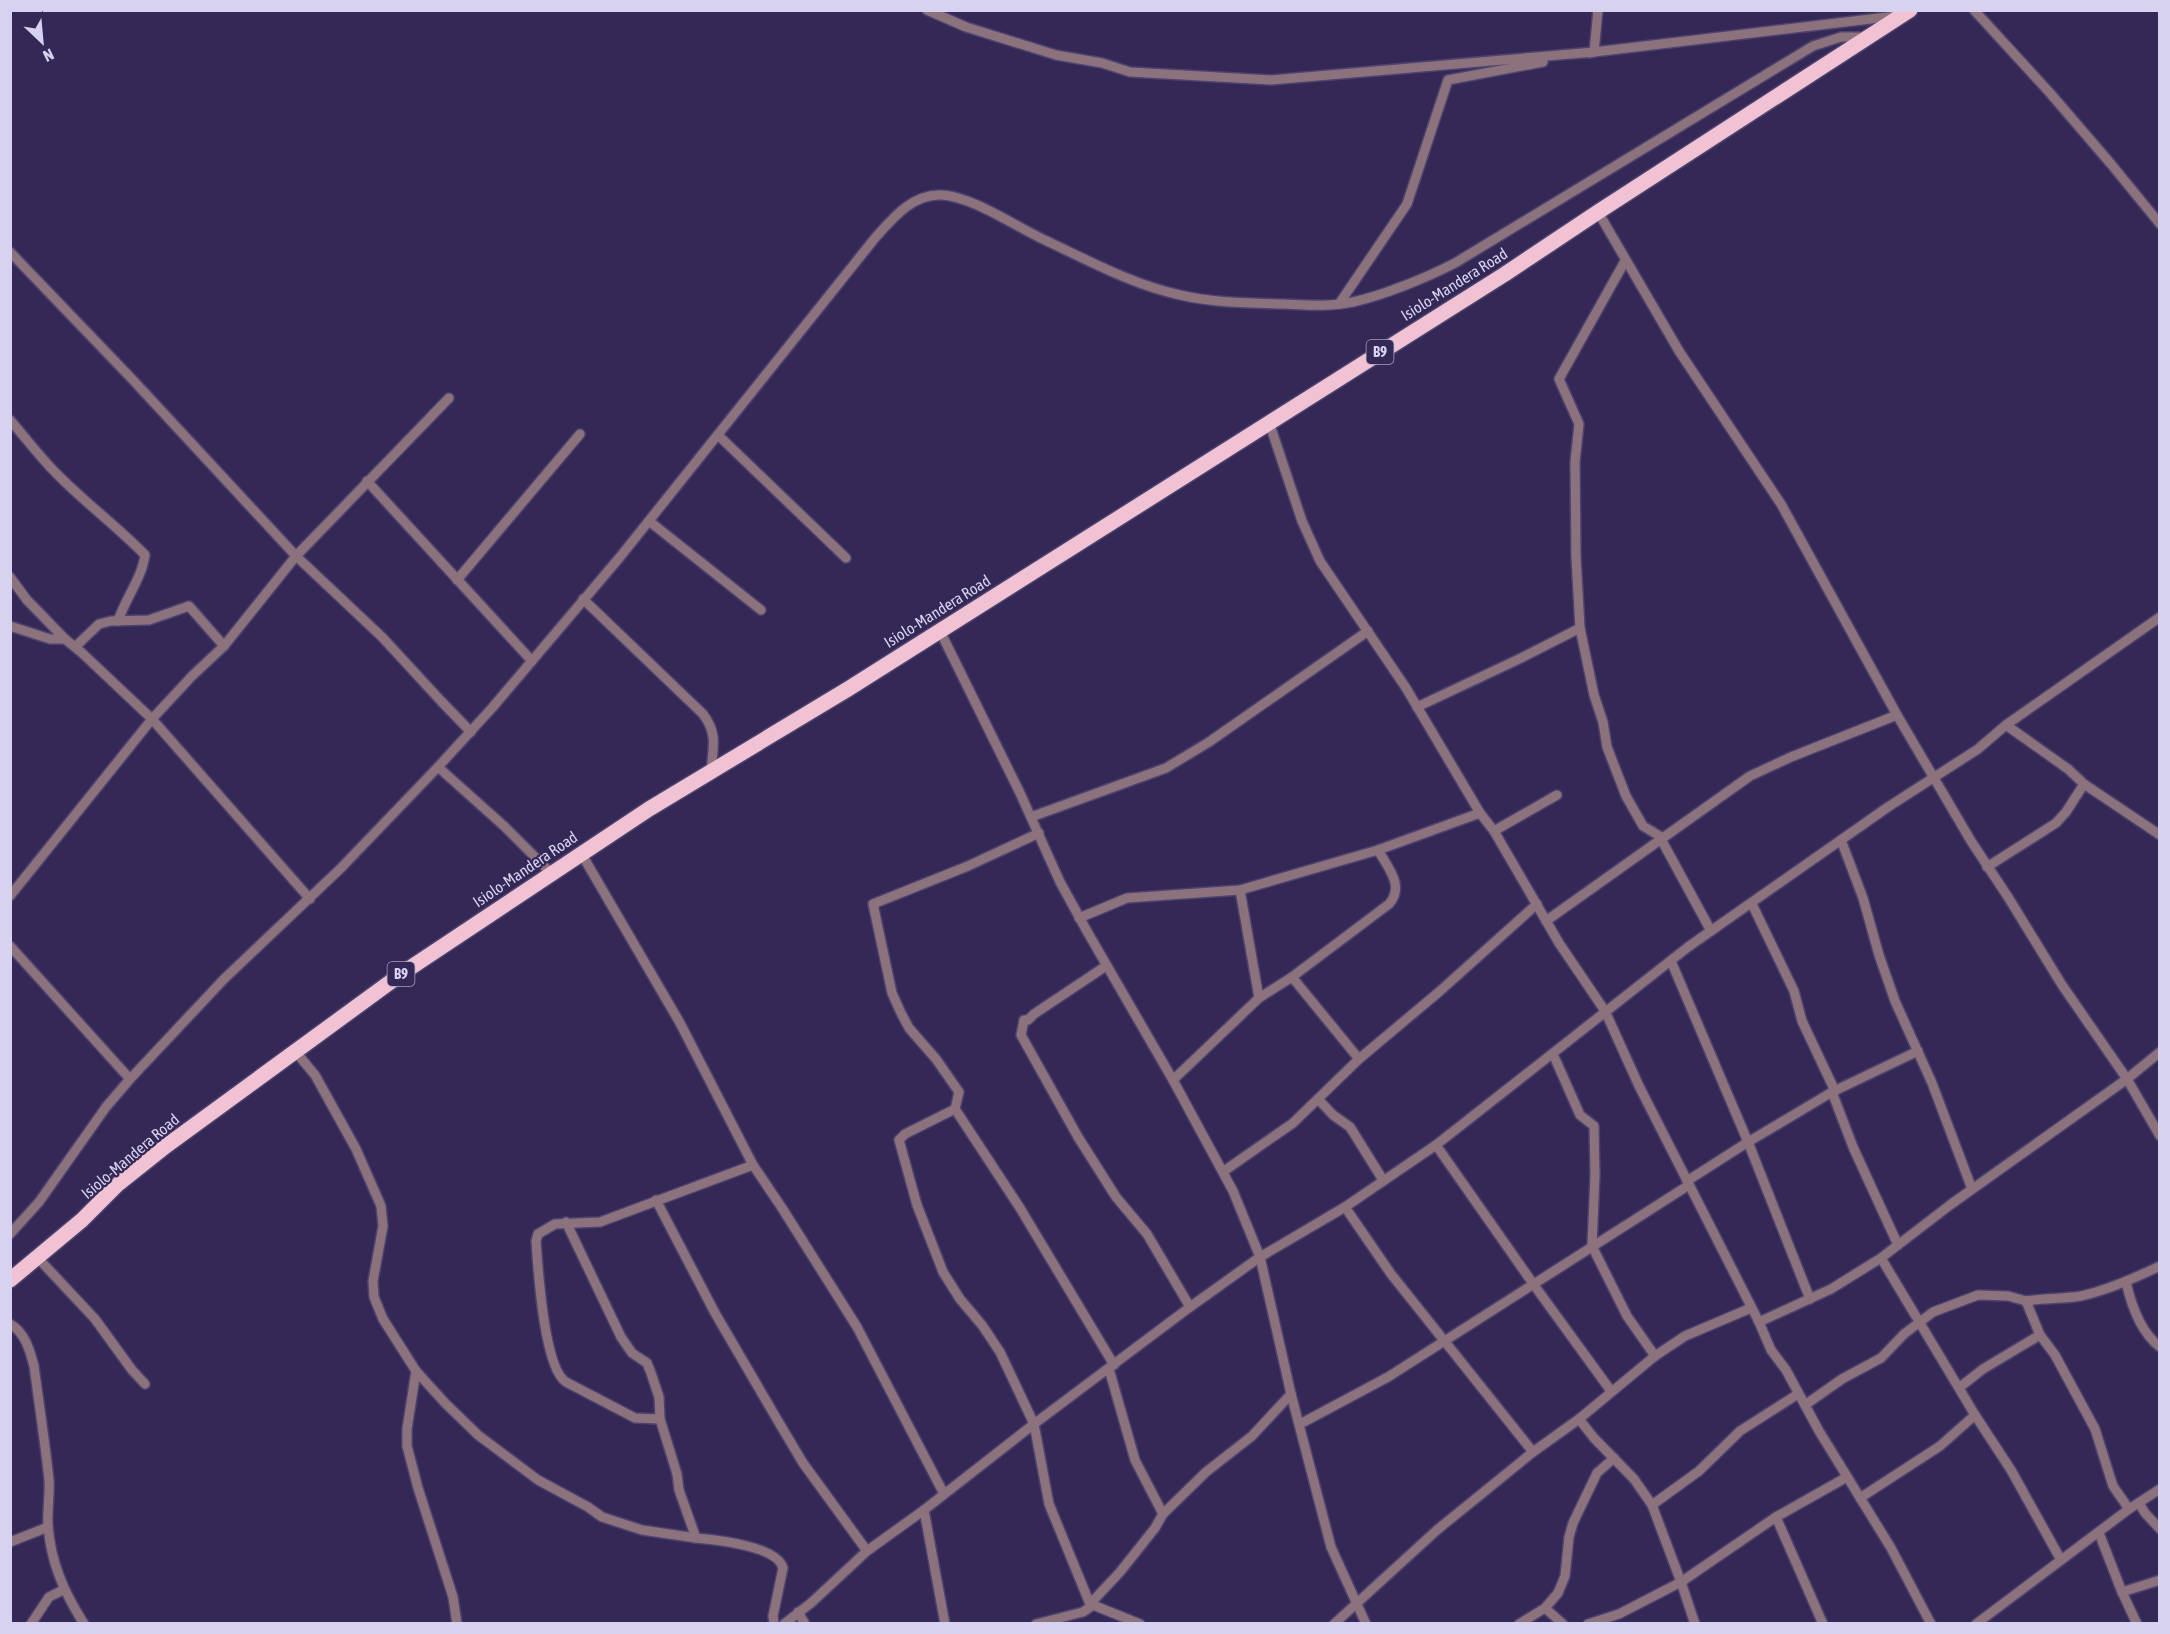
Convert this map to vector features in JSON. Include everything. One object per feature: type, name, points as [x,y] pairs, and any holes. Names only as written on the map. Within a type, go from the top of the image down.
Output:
[{"type":"highway","name":"Isiolo-Mandera Road","points":[[10,1280],[82,1220],[117,1185],[166,1146],[404,972],[551,873],[711,771],[848,689],[1505,274],[1907,13]]},
{"type":"street","points":[[927,10],[966,27],[1056,55],[1102,63],[1130,72],[1271,80],[1594,52],[1907,13]]},
{"type":"street","points":[[1594,52],[1598,10]]},
{"type":"street","points":[[1974,10],[2050,93],[2160,224]]},
{"type":"street","points":[[10,1234],[39,1202],[106,1107],[130,1079],[224,979],[310,899],[471,732],[649,521],[875,238],[902,209],[929,195],[968,200],[1015,226],[1119,275],[1180,296],[1264,303],[1339,304],[1366,298],[1421,279],[1455,263],[1813,46],[1841,37],[1868,37]]},
{"type":"street","points":[[1339,304],[1407,204],[1448,80],[1594,52]]},
{"type":"street","points":[[1598,212],[1685,360],[1781,504],[1897,715],[1987,867],[2068,995],[2127,1079],[2160,1136]]},
{"type":"street","points":[[10,252],[132,379],[296,556],[382,637],[471,732]]},
{"type":"street","points":[[1625,261],[1559,380],[1580,424],[1575,462],[1576,557],[1580,628],[1607,747],[1621,786],[1643,826],[1662,839],[1711,931]]},
{"type":"street","points":[[10,896],[152,719],[224,646],[296,556],[449,398]]},
{"type":"street","points":[[10,420],[54,472],[124,533],[145,555],[143,569],[118,621]]},
{"type":"street","points":[[1269,422],[1295,502],[1320,561],[1418,707],[1546,921],[1605,1011],[1639,1086],[1771,1350],[1786,1370],[1798,1394],[1891,1548],[1931,1623]]},
{"type":"street","points":[[457,580],[580,434]]},
{"type":"street","points":[[718,435],[846,558]]},
{"type":"street","points":[[367,481],[532,661]]},
{"type":"street","points":[[649,521],[761,610]]},
{"type":"street","points":[[10,577],[27,600],[65,639],[152,719],[310,899]]},
{"type":"street","points":[[583,599],[703,714],[710,724],[714,740],[711,771]]},
{"type":"street","points":[[75,647],[99,624],[148,620],[189,606],[224,646]]},
{"type":"street","points":[[784,1623],[867,1551],[1190,1307],[1260,1257],[1345,1207],[1436,1144],[1711,931],[1933,777],[1978,749],[2006,725],[2160,617]]},
{"type":"street","points":[[10,626],[50,639],[65,639]]},
{"type":"street","points":[[1418,707],[1580,628]]},
{"type":"street","points":[[940,631],[1039,833],[1060,882],[1224,1171],[1260,1257],[1291,1394],[1331,1547],[1366,1623]]},
{"type":"street","points":[[1031,817],[1166,768],[1209,742],[1368,631]]},
{"type":"street","points":[[1546,921],[1750,776],[1791,757],[1897,715]]},
{"type":"street","points":[[2006,725],[2068,769],[2084,784],[2160,835]]},
{"type":"street","points":[[438,767],[504,826],[551,873]]},
{"type":"street","points":[[1987,867],[2056,823],[2084,784]]},
{"type":"street","points":[[1494,831],[1557,795]]},
{"type":"street","points":[[1079,918],[1127,898],[1240,890],[1378,850],[1480,813]]},
{"type":"street","points":[[1039,833],[968,866],[873,904],[892,993],[909,1028],[936,1059],[959,1092],[955,1109],[1020,1208],[1111,1367],[1135,1460],[1162,1514]]},
{"type":"street","points":[[1841,840],[1863,898],[1895,1001],[1932,1083],[1972,1189]]},
{"type":"street","points":[[1173,1080],[1259,998],[1292,977],[1394,898],[1396,881],[1378,850]]},
{"type":"street","points":[[581,853],[680,1023],[753,1166],[857,1328],[944,1494]]},
{"type":"street","points":[[1240,890],[1259,998]]},
{"type":"street","points":[[1224,1171],[1280,1133],[1359,1059],[1440,991],[1537,904]]},
{"type":"street","points":[[1752,904],[1794,991],[1799,1014],[1834,1092],[1853,1147],[1898,1245]]},
{"type":"street","points":[[10,946],[130,1079]]},
{"type":"street","points":[[1671,961],[1748,1142],[1810,1299]]},
{"type":"street","points":[[1106,966],[1028,1020],[1023,1020],[1021,1035],[1084,1147],[1116,1197],[1147,1234],[1190,1307]]},
{"type":"street","points":[[1292,977],[1359,1059]]},
{"type":"street","points":[[295,1051],[315,1075],[356,1149],[381,1206],[383,1226],[373,1281],[374,1297],[383,1319],[416,1371],[478,1435],[538,1480],[602,1517],[642,1530],[725,1541],[770,1554],[781,1562],[783,1568],[773,1616],[774,1623]]},
{"type":"street","points":[[1300,1424],[1388,1377],[1534,1285],[1748,1142],[1834,1092],[1918,1051]]},
{"type":"street","points":[[1759,1322],[1831,1289],[1881,1258],[1972,1189],[2127,1079],[2160,1052]]},
{"type":"street","points":[[1553,1054],[1580,1114],[1594,1126],[1595,1175],[1592,1246],[1628,1316],[1655,1356]]},
{"type":"street","points":[[1318,1099],[1333,1115],[1350,1127],[1383,1180]]},
{"type":"street","points":[[955,1109],[902,1136],[899,1140],[917,1205],[943,1272],[960,1299],[982,1325],[1000,1352],[1034,1424],[1049,1504],[1091,1605],[1140,1623]]},
{"type":"street","points":[[1436,1144],[1611,1391]]},
{"type":"street","points":[[660,1419],[635,1418],[566,1382],[558,1375],[542,1309],[536,1241],[538,1234],[547,1228],[567,1222],[600,1222],[753,1166]]},
{"type":"street","points":[[656,1200],[715,1313],[803,1463],[867,1551]]},
{"type":"street","points":[[1345,1207],[1391,1274],[1533,1452]]},
{"type":"street","points":[[567,1222],[621,1337],[632,1353],[648,1366],[659,1397],[660,1419],[677,1474],[679,1490],[696,1538]]},
{"type":"street","points":[[37,1257],[95,1319],[145,1384]]},
{"type":"street","points":[[1881,1258],[1975,1415],[2011,1470],[2061,1560]]},
{"type":"street","points":[[1805,1405],[1842,1379],[1881,1358],[1920,1320],[1953,1303],[1978,1295],[2008,1296],[2026,1301],[2082,1296],[2126,1282],[2160,1266]]},
{"type":"street","points":[[2126,1282],[2132,1306],[2141,1324],[2160,1347]]},
{"type":"street","points":[[2026,1301],[2040,1335],[2055,1355],[2095,1429],[2113,1486],[2129,1509]]},
{"type":"street","points":[[1334,1623],[1437,1530],[1533,1452],[1580,1419],[1655,1356],[1692,1333],[1751,1308]]},
{"type":"street","points":[[10,1324],[17,1328],[24,1339],[30,1350],[34,1366],[49,1480],[48,1527],[53,1557],[63,1590],[84,1623]]},
{"type":"street","points":[[1960,1387],[1983,1369],[2040,1335]]},
{"type":"street","points":[[416,1371],[407,1429],[407,1446],[415,1480],[453,1597],[457,1623]]},
{"type":"street","points":[[1036,1623],[1083,1612],[1091,1605],[1155,1528],[1162,1514],[1206,1472],[1252,1436],[1291,1394]]},
{"type":"street","points":[[1652,1505],[1699,1471],[1740,1431],[1798,1394]]},
{"type":"street","points":[[1860,1498],[1940,1446],[1975,1415]]},
{"type":"street","points":[[1580,1419],[1634,1479],[1652,1505],[1682,1582],[1695,1623]]},
{"type":"street","points":[[1519,1623],[1545,1608],[1558,1593],[1565,1576],[1569,1537],[1573,1523],[1597,1473],[1614,1458]]},
{"type":"street","points":[[1588,1623],[1619,1614],[1682,1582],[1776,1517],[1847,1477]]},
{"type":"street","points":[[1976,1623],[2129,1509],[2160,1489]]},
{"type":"street","points":[[2139,1503],[2160,1529]]},
{"type":"street","points":[[924,1510],[945,1623]]},
{"type":"street","points":[[1776,1517],[1823,1623]]},
{"type":"street","points":[[10,1542],[48,1527]]},
{"type":"street","points":[[2099,1533],[2137,1623]]},
{"type":"street","points":[[2122,1592],[2160,1580]]},
{"type":"street","points":[[31,1623],[49,1597],[63,1590]]},
{"type":"street","points":[[1545,1608],[1563,1623]]},
{"type":"street","points":[[798,1612],[805,1623]]}]
